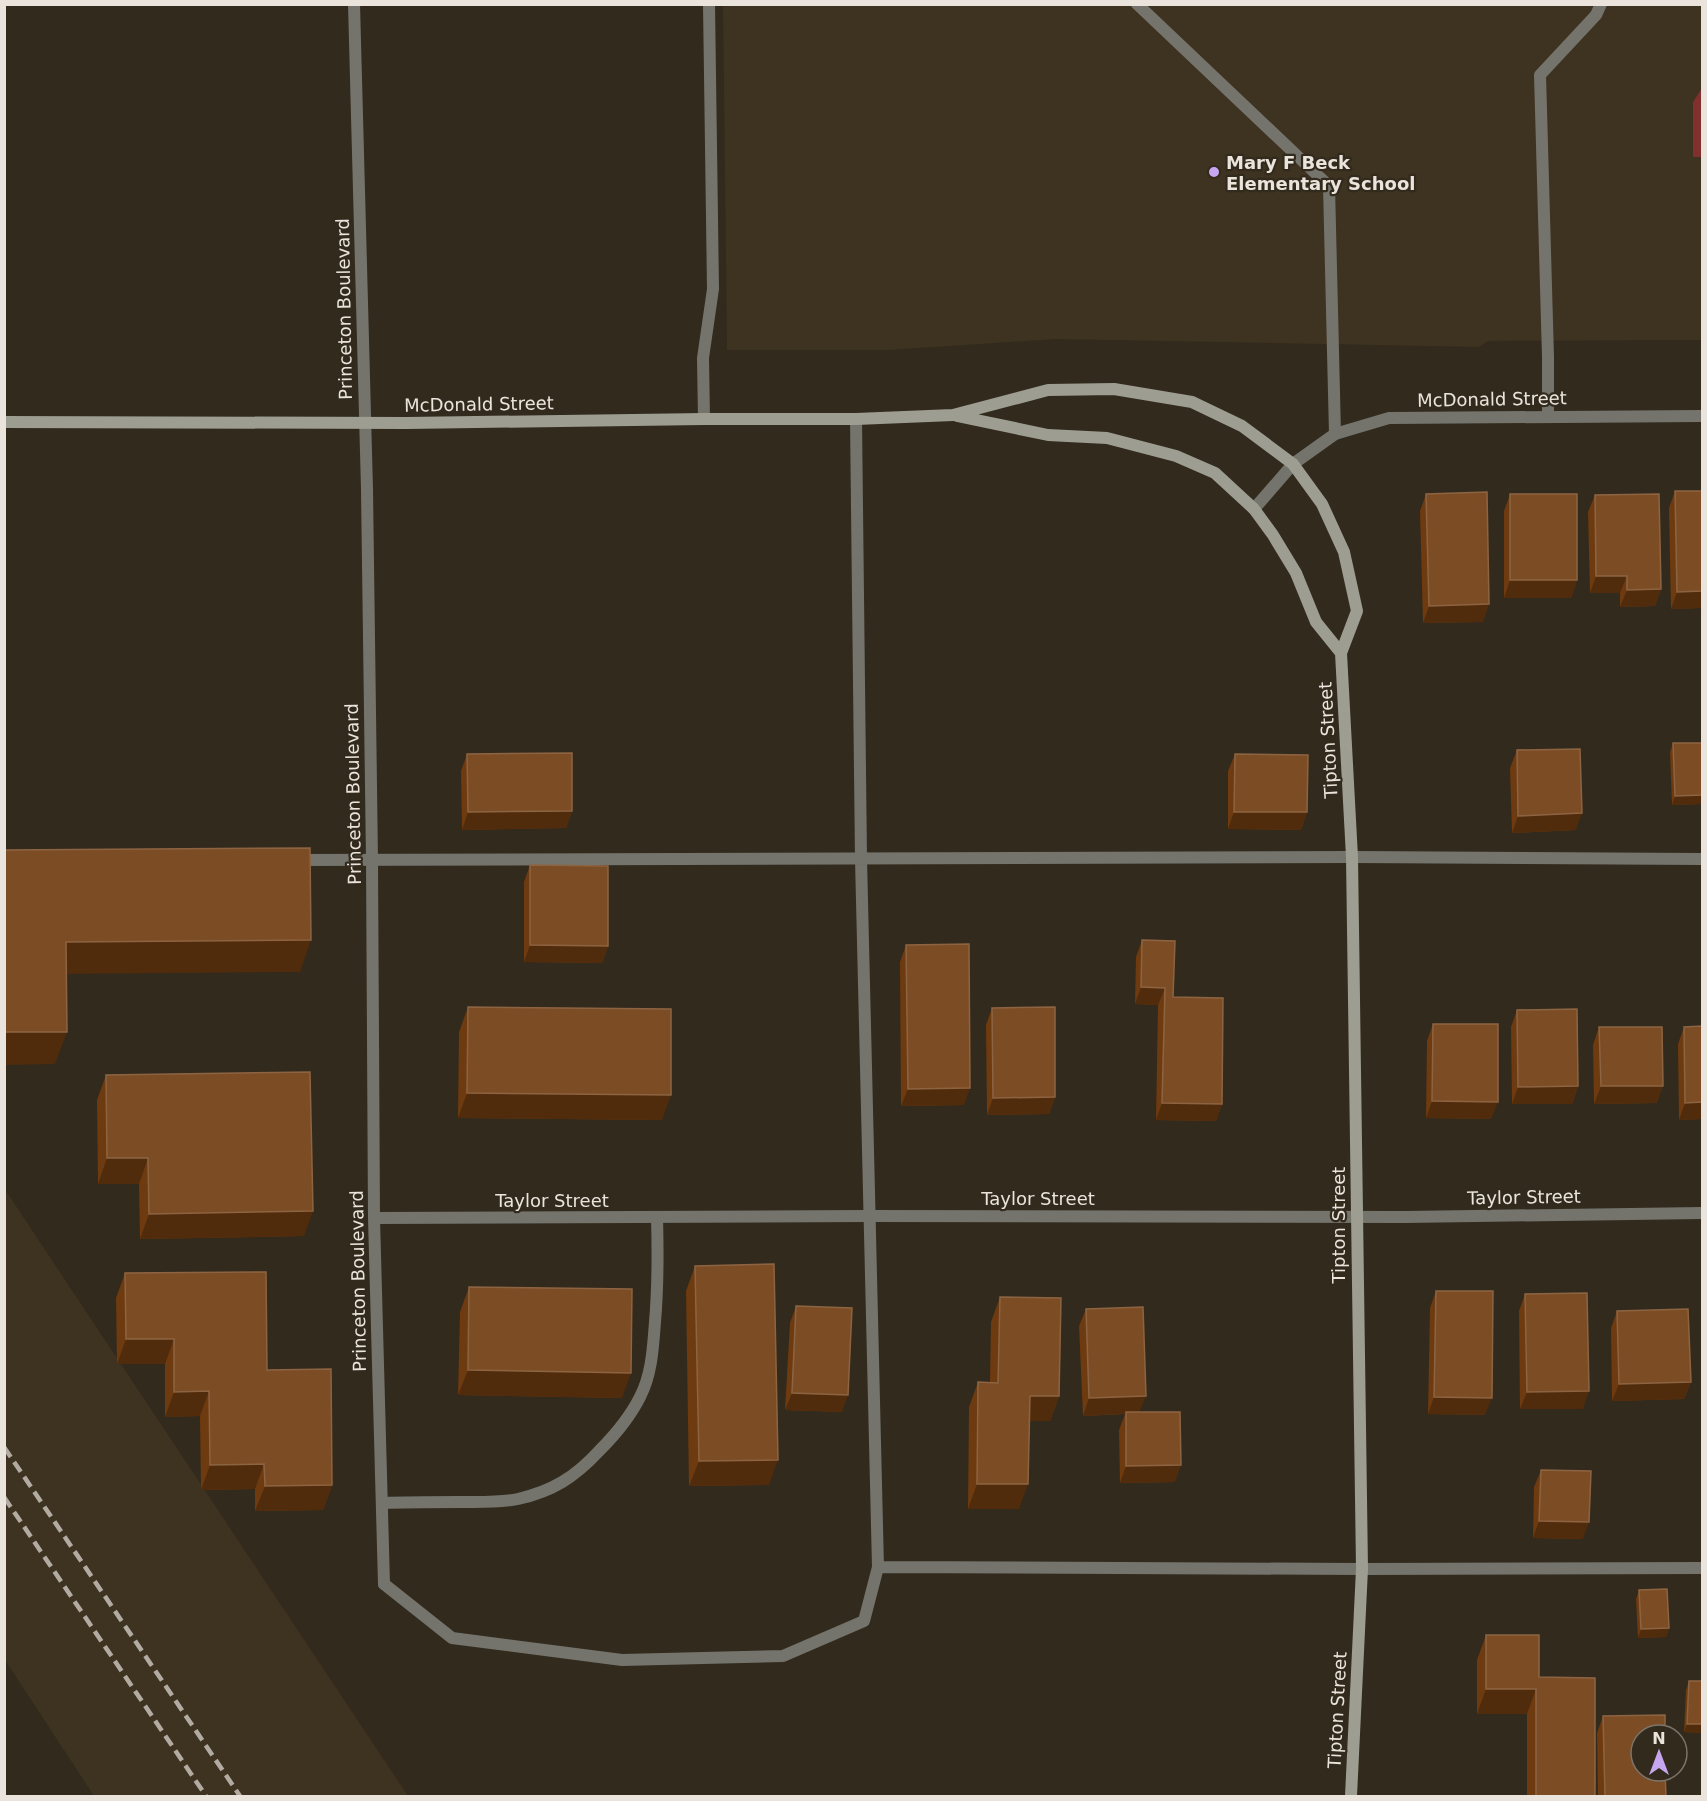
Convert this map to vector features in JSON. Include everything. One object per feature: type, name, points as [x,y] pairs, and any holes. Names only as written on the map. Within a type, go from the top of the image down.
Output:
[{"type":"street","name":"Princeton Boulevard","points":[[354,4],[365,423],[372,860],[374,1218],[384,1584],[452,1638],[622,1660],[783,1656],[864,1621],[878,1567]]},
{"type":"street","points":[[704,419],[704,358],[713,290],[709,4]]},
{"type":"street","points":[[1137,4],[1329,186],[1335,434]]},
{"type":"street","points":[[1548,417],[1540,75],[1596,15],[1601,4]]},
{"type":"street","name":"McDonald Street","points":[[4,422],[365,423],[856,419],[953,415],[1048,390],[1114,389],[1192,402],[1242,426],[1293,464]]},
{"type":"street","name":"McDonald Street","points":[[953,415],[1048,435],[1107,438],[1176,456],[1215,473],[1254,509],[1293,464],[1335,434],[1389,418],[1702,416]]},
{"type":"street","points":[[856,419],[861,859],[878,1567],[1702,1568]]},
{"type":"street","name":"Tipton Street","points":[[1293,464],[1322,504],[1344,552],[1357,611],[1341,653],[1352,857],[1356,1290],[1362,1569],[1351,1797]]},
{"type":"street","points":[[1254,509],[1296,573],[1316,622],[1341,653]]},
{"type":"street","points":[[288,860],[1352,857],[1702,859]]},
{"type":"street","name":"Taylor Street","points":[[374,1218],[1357,1217],[1702,1213]]},
{"type":"street","points":[[382,1503],[492,1502],[516,1499],[560,1485],[590,1461],[631,1414],[649,1375],[658,1281],[657,1217]]},
{"type":"shaded area","name":"Mary F Beck Elementary School","points":[[723,5],[1702,5],[1702,340],[1488,341],[1479,347],[1056,339],[889,350],[727,350]]},
{"type":"shaded area","points":[[1702,88],[1702,157],[1693,157],[1693,102]]},
{"type":"shaded area","points":[[4,1188],[408,1796],[94,1796],[5,1660]]},
{"type":"building","points":[[1675,491],[1702,491],[1702,591],[1677,592]]},
{"type":"building","points":[[1487,492],[1489,604],[1429,606],[1426,494]]},
{"type":"building","points":[[1510,494],[1577,494],[1577,580],[1510,580]]},
{"type":"building","points":[[1659,494],[1661,589],[1627,590],[1627,576],[1596,576],[1595,495]]},
{"type":"building","points":[[1673,743],[1702,743],[1702,795],[1675,796]]},
{"type":"building","points":[[1580,749],[1582,813],[1518,816],[1517,750]]},
{"type":"building","points":[[572,753],[572,811],[468,812],[467,754]]},
{"type":"building","points":[[1235,754],[1308,755],[1307,812],[1234,812]]},
{"type":"building","points":[[310,848],[311,940],[66,942],[67,1032],[4,1032],[4,850]]},
{"type":"building","points":[[530,865],[608,866],[608,946],[530,945]]},
{"type":"building","points":[[1142,940],[1175,941],[1173,997],[1223,998],[1222,1104],[1162,1103],[1165,988],[1141,987]]},
{"type":"building","points":[[969,944],[970,1088],[908,1089],[906,945]]},
{"type":"building","points":[[468,1007],[671,1009],[671,1095],[467,1093]]},
{"type":"building","points":[[1055,1007],[1055,1097],[993,1098],[992,1008]]},
{"type":"building","points":[[1577,1009],[1578,1086],[1518,1087],[1517,1010]]},
{"type":"building","points":[[1433,1024],[1498,1024],[1498,1102],[1432,1101]]},
{"type":"building","points":[[1702,1026],[1702,1102],[1685,1103],[1684,1027]]},
{"type":"building","points":[[1599,1027],[1662,1027],[1663,1086],[1601,1086]]},
{"type":"building","points":[[310,1072],[313,1211],[149,1214],[148,1158],[107,1158],[106,1075]]},
{"type":"building","points":[[774,1264],[778,1460],[699,1461],[695,1266]]},
{"type":"building","points":[[266,1272],[267,1370],[331,1369],[332,1485],[265,1486],[264,1464],[210,1465],[209,1391],[174,1392],[174,1339],[126,1339],[125,1273]]},
{"type":"building","points":[[469,1287],[632,1289],[631,1373],[468,1370]]},
{"type":"building","points":[[1436,1291],[1493,1291],[1492,1398],[1434,1397]]},
{"type":"building","points":[[1587,1293],[1589,1391],[1527,1392],[1525,1294]]},
{"type":"building","points":[[1000,1297],[1061,1298],[1059,1396],[1030,1396],[1028,1484],[977,1484],[978,1382],[998,1383]]},
{"type":"building","points":[[796,1306],[852,1308],[848,1395],[792,1393]]},
{"type":"building","points":[[1143,1307],[1146,1396],[1089,1398],[1086,1309]]},
{"type":"building","points":[[1688,1309],[1691,1382],[1619,1384],[1617,1311]]},
{"type":"building","points":[[1126,1412],[1180,1412],[1181,1465],[1126,1466]]},
{"type":"building","points":[[1541,1470],[1591,1471],[1589,1522],[1539,1521]]},
{"type":"building","points":[[1667,1589],[1669,1628],[1641,1629],[1639,1590]]},
{"type":"building","points":[[1486,1635],[1539,1635],[1539,1677],[1595,1678],[1595,1797],[1536,1797],[1536,1689],[1486,1689]]},
{"type":"building","points":[[1689,1681],[1702,1681],[1702,1724],[1687,1723]]},
{"type":"building","points":[[1665,1715],[1665,1723],[1629,1723],[1629,1783],[1665,1783],[1666,1797],[1605,1797],[1603,1716]]},
{"type":"railway","points":[[4,1447],[240,1796]]},
{"type":"railway","points":[[4,1497],[206,1796]]},
{"type":"place","name":"Mary F Beck Elementary School","points":[[1214,172]]}]
